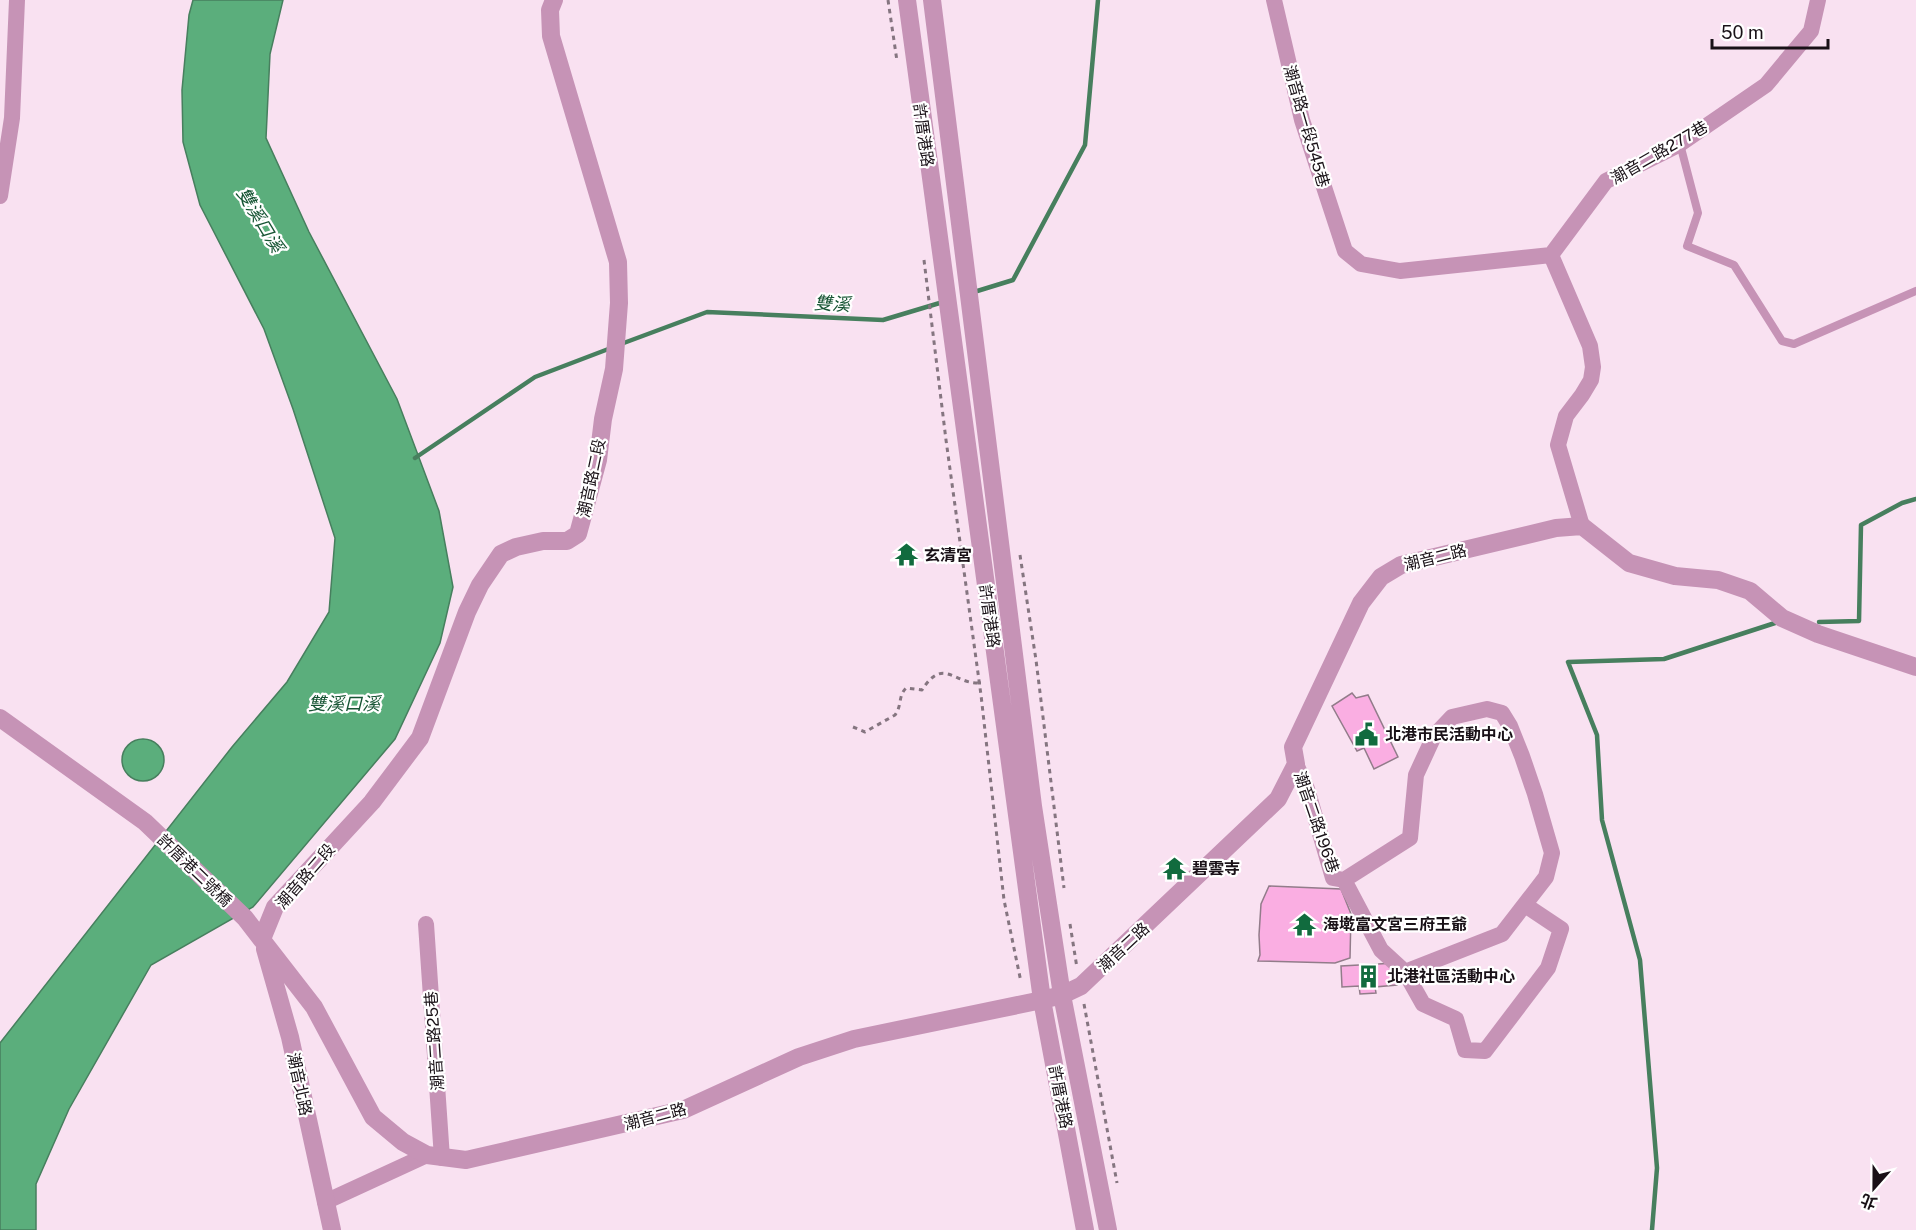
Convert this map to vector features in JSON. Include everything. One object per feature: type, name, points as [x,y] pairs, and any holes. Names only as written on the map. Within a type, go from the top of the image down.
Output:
[{"type":"street","points":[[0,196],[12,118],[17,0]]},
{"type":"street","name":"潮音路二段","points":[[262,939],[275,907],[372,802],[420,738],[467,612],[480,585],[501,554],[516,547],[543,541],[567,541],[578,534],[598,460],[603,419],[614,369],[619,303],[618,262],[551,36],[550,10],[554,0]]},
{"type":"street","name":"許厝港路","points":[[907,0],[939,313],[1042,1000],[1085,1230]]},
{"type":"street","name":"許厝港路","points":[[932,0],[1033,806],[1062,995],[1108,1230]]},
{"type":"street","name":"潮音路一段545巷","points":[[1274,0],[1302,120],[1345,251],[1361,264],[1400,271],[1551,255]]},
{"type":"street","name":"潮音二路277巷","points":[[1551,255],[1606,181],[1680,144],[1766,85],[1811,31],[1818,0]]},
{"type":"street","points":[[1551,255],[1590,346],[1593,367],[1591,380],[1566,416],[1558,445],[1582,526],[1629,563],[1675,576],[1718,580],[1750,591],[1782,618],[1818,634],[1916,667]]},
{"type":"street","name":"潮音二路","points":[[245,918],[314,1006],[373,1117],[403,1142],[434,1157],[466,1160],[683,1110],[799,1057],[854,1039],[1042,1000],[1062,995],[1080,986],[1278,800],[1296,764],[1293,747],[1361,603],[1381,577],[1401,564],[1556,528],[1582,526]]},
{"type":"street","points":[[1344,880],[1410,838],[1416,775],[1434,736],[1452,717],[1487,709],[1502,713],[1510,726],[1535,794],[1552,853],[1546,877],[1502,934],[1405,972]]},
{"type":"street","name":"許厝港二號橋","points":[[0,718],[145,822],[245,918]]},
{"type":"street","name":"潮音二路196巷","points":[[1296,764],[1307,789],[1333,878],[1344,880],[1381,950],[1405,972],[1423,1004],[1456,1019],[1465,1050],[1485,1051],[1548,968],[1561,929],[1525,905]]},
{"type":"street","name":"潮音二路25巷","points":[[426,924],[434,1157]]},
{"type":"street","name":"潮音北路","points":[[262,939],[290,1037],[332,1230]]},
{"type":"street","points":[[326,1202],[434,1157]]},
{"type":"lane","points":[[1680,144],[1698,213],[1687,246],[1734,265],[1782,341],[1794,344],[1916,291]]},
{"type":"path","points":[[936,290],[939,313]]},
{"type":"path","points":[[1019,547],[1036,660],[1064,890]]},
{"type":"path","points":[[853,728],[865,732],[895,715],[898,711],[901,692],[906,688],[922,690],[937,674],[950,674],[968,682],[980,683]]},
{"type":"path","points":[[1069,923],[1118,1184]]},
{"type":"water","name":"雙溪口溪","points":[[193,0],[283,0],[270,54],[266,138],[309,232],[397,399],[439,511],[453,587],[440,643],[395,739],[253,907],[151,965],[69,1109],[36,1184],[36,1230],[0,1230],[0,1043],[232,747],[287,682],[329,612],[335,538],[264,329],[200,205],[183,142],[182,90],[189,15]]},
{"type":"water","points":[[143,739],[158,745],[164,760],[158,775],[143,781],[128,775],[122,760],[128,745]]},
{"type":"building","name":"北港市民活動中心","points":[[1352,693],[1356,698],[1368,695],[1398,757],[1374,769],[1364,748],[1357,751],[1332,706]]},
{"type":"building","name":"海墘富文宮三府王爺","points":[[1269,886],[1341,889],[1351,914],[1350,958],[1335,963],[1258,961],[1261,904]]},
{"type":"building","name":"北港社區活動中心","points":[[1396,963],[1397,985],[1375,987],[1376,993],[1360,994],[1359,986],[1342,987],[1341,966]]},
{"type":"waterway","name":"雙溪","points":[[974,292],[1013,280],[1085,145],[1098,0]]},
{"type":"waterway","name":"雙溪","points":[[621,344],[707,312],[883,320],[943,302]]},
{"type":"waterway","name":"雙溪","points":[[415,458],[535,377],[611,348]]},
{"type":"waterway","points":[[1819,622],[1859,621],[1861,525],[1902,503],[1916,499]]},
{"type":"waterway","points":[[1652,1230],[1657,1168],[1640,960],[1602,820],[1597,735],[1568,662],[1664,659],[1775,623]]},
{"type":"place","name":"玄清宮","points":[[906,555]]},
{"type":"place","name":"北港市民活動中心","points":[[1367,734]]},
{"type":"place","name":"碧雲寺","points":[[1174,868]]},
{"type":"place","name":"海墘富文宮三府王爺","points":[[1305,924]]},
{"type":"place","name":"北港社區活動中心","points":[[1369,976]]}]
